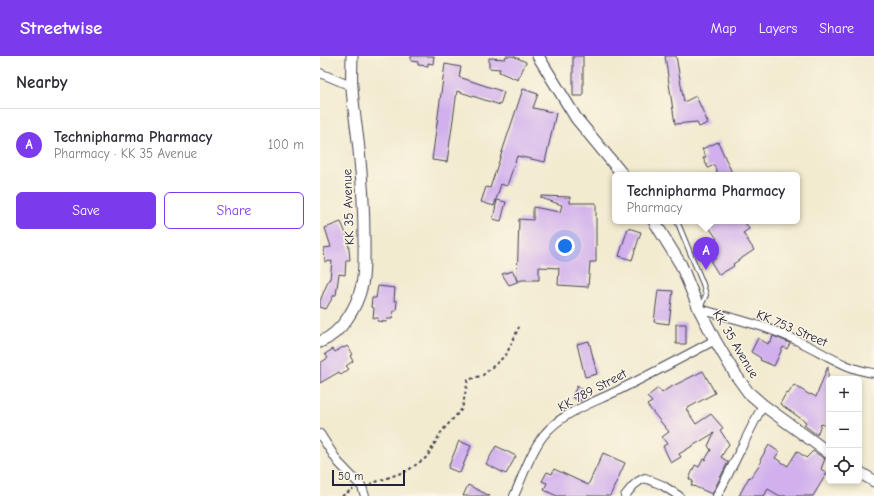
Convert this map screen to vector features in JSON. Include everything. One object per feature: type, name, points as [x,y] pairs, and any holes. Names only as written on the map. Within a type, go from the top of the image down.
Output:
[{"type":"main road","name":"KK 35 Avenue","points":[[320,342],[337,332],[345,321],[357,301],[362,284],[364,265],[364,208],[352,86],[352,56]]},
{"type":"main road","points":[[538,56],[576,118],[621,172]]},
{"type":"main road","name":"KK 35 Avenue","points":[[656,224],[681,265],[699,309],[715,340],[735,374],[748,392],[763,405],[826,450]]},
{"type":"main road","points":[[862,474],[874,482]]},
{"type":"street","points":[[320,73],[352,86]]},
{"type":"street","name":"KK 753 Street","points":[[699,309],[755,324],[798,341],[848,367],[874,373]]},
{"type":"street","name":"KK 789 Street","points":[[514,496],[535,449],[543,436],[560,421],[577,409],[616,391],[715,340]]},
{"type":"street","points":[[718,496],[745,438],[763,405]]},
{"type":"street","points":[[320,434],[338,462],[362,487],[365,496]]},
{"type":"street","points":[[625,496],[632,486],[639,480],[645,478],[662,485],[679,496]]},
{"type":"lane","points":[[678,224],[704,284],[706,295],[699,309]]},
{"type":"path","points":[[342,496],[353,489],[407,471],[427,457],[442,431],[462,409],[468,380],[483,375],[506,355],[519,327]]},
{"type":"building","points":[[411,56],[434,56],[433,64],[428,63],[428,66],[418,65],[418,62],[411,61]]},
{"type":"building","points":[[506,56],[513,56],[526,62],[518,80],[499,72],[500,69],[489,68],[489,58],[505,59]]},
{"type":"building","points":[[573,56],[583,56],[583,96],[573,96]]},
{"type":"building","points":[[665,56],[676,56],[684,102],[696,96],[708,123],[699,127],[697,122],[675,124]]},
{"type":"building","points":[[445,64],[461,67],[459,77],[504,92],[500,105],[457,91],[447,162],[432,160]]},
{"type":"building","points":[[523,89],[538,94],[533,108],[556,113],[545,162],[517,156],[507,186],[501,184],[494,206],[481,202],[486,187],[490,188]]},
{"type":"building","points":[[718,142],[732,172],[717,172],[714,165],[708,168],[703,158],[706,157],[702,149]]},
{"type":"building","points":[[541,196],[570,197],[570,203],[596,203],[596,262],[590,262],[588,287],[558,285],[559,268],[539,267],[539,280],[522,280],[509,285],[502,274],[513,271],[517,281],[519,219],[533,220],[533,207],[560,212],[562,205],[541,198]]},
{"type":"building","points":[[497,200],[506,202],[501,221],[493,219]]},
{"type":"building","points":[[341,222],[348,238],[350,260],[346,260],[345,275],[339,274],[336,295],[334,295],[326,309],[320,307],[320,301],[330,279],[332,261],[325,262],[324,248],[331,247],[325,228]]},
{"type":"building","points":[[707,224],[746,224],[749,229],[743,233],[754,250],[733,264],[734,266],[719,275],[711,262],[716,258],[708,245],[717,239]]},
{"type":"building","points":[[628,228],[641,232],[632,260],[619,256]]},
{"type":"building","points":[[378,286],[395,288],[394,301],[397,301],[396,311],[393,311],[392,319],[387,319],[386,322],[377,321],[378,318],[373,318],[374,308],[371,307],[372,298],[376,298]]},
{"type":"building","points":[[658,290],[673,291],[669,324],[654,322]]},
{"type":"building","points":[[676,324],[686,324],[686,344],[676,344]]},
{"type":"building","points":[[773,336],[790,343],[787,349],[783,347],[774,366],[760,360],[761,358],[751,352],[758,338],[768,344],[769,341],[771,342]]},
{"type":"building","points":[[589,341],[597,374],[585,377],[577,344]]},
{"type":"building","points":[[347,346],[353,354],[350,356],[353,361],[346,366],[349,369],[341,375],[339,372],[320,383],[320,363],[328,358],[325,354],[333,349],[335,352]]},
{"type":"building","points":[[828,366],[828,376],[826,376],[826,426],[821,424],[817,435],[804,425],[806,422],[780,404],[786,393],[788,394],[794,385],[816,397]]},
{"type":"building","points":[[703,371],[715,393],[686,409],[696,424],[711,414],[723,428],[720,430],[729,444],[721,457],[728,462],[712,494],[691,485],[693,481],[689,479],[695,465],[699,467],[703,459],[705,460],[711,450],[708,446],[714,433],[679,454],[681,457],[671,463],[663,446],[667,444],[662,437],[669,432],[647,405],[652,402],[647,397],[658,388],[662,393]]},
{"type":"building","points":[[577,386],[584,391],[580,401],[572,397]]},
{"type":"building","points":[[459,441],[471,446],[460,473],[448,468]]},
{"type":"building","points":[[769,445],[779,452],[775,458],[788,466],[797,451],[806,458],[813,451],[825,459],[821,469],[826,472],[826,475],[813,496],[780,496],[768,489],[764,496],[739,496],[749,477],[750,478],[762,461],[760,460]]},
{"type":"building","points":[[496,446],[516,456],[506,474],[486,464]]},
{"type":"building","points":[[603,453],[625,463],[610,496],[557,496],[544,490],[547,483],[542,481],[547,472],[552,474],[554,469],[588,485]]},
{"type":"building","points":[[468,485],[490,496],[463,496]]},
{"type":"place","name":"Technipharma Pharmacy","points":[[706,270]]}]
